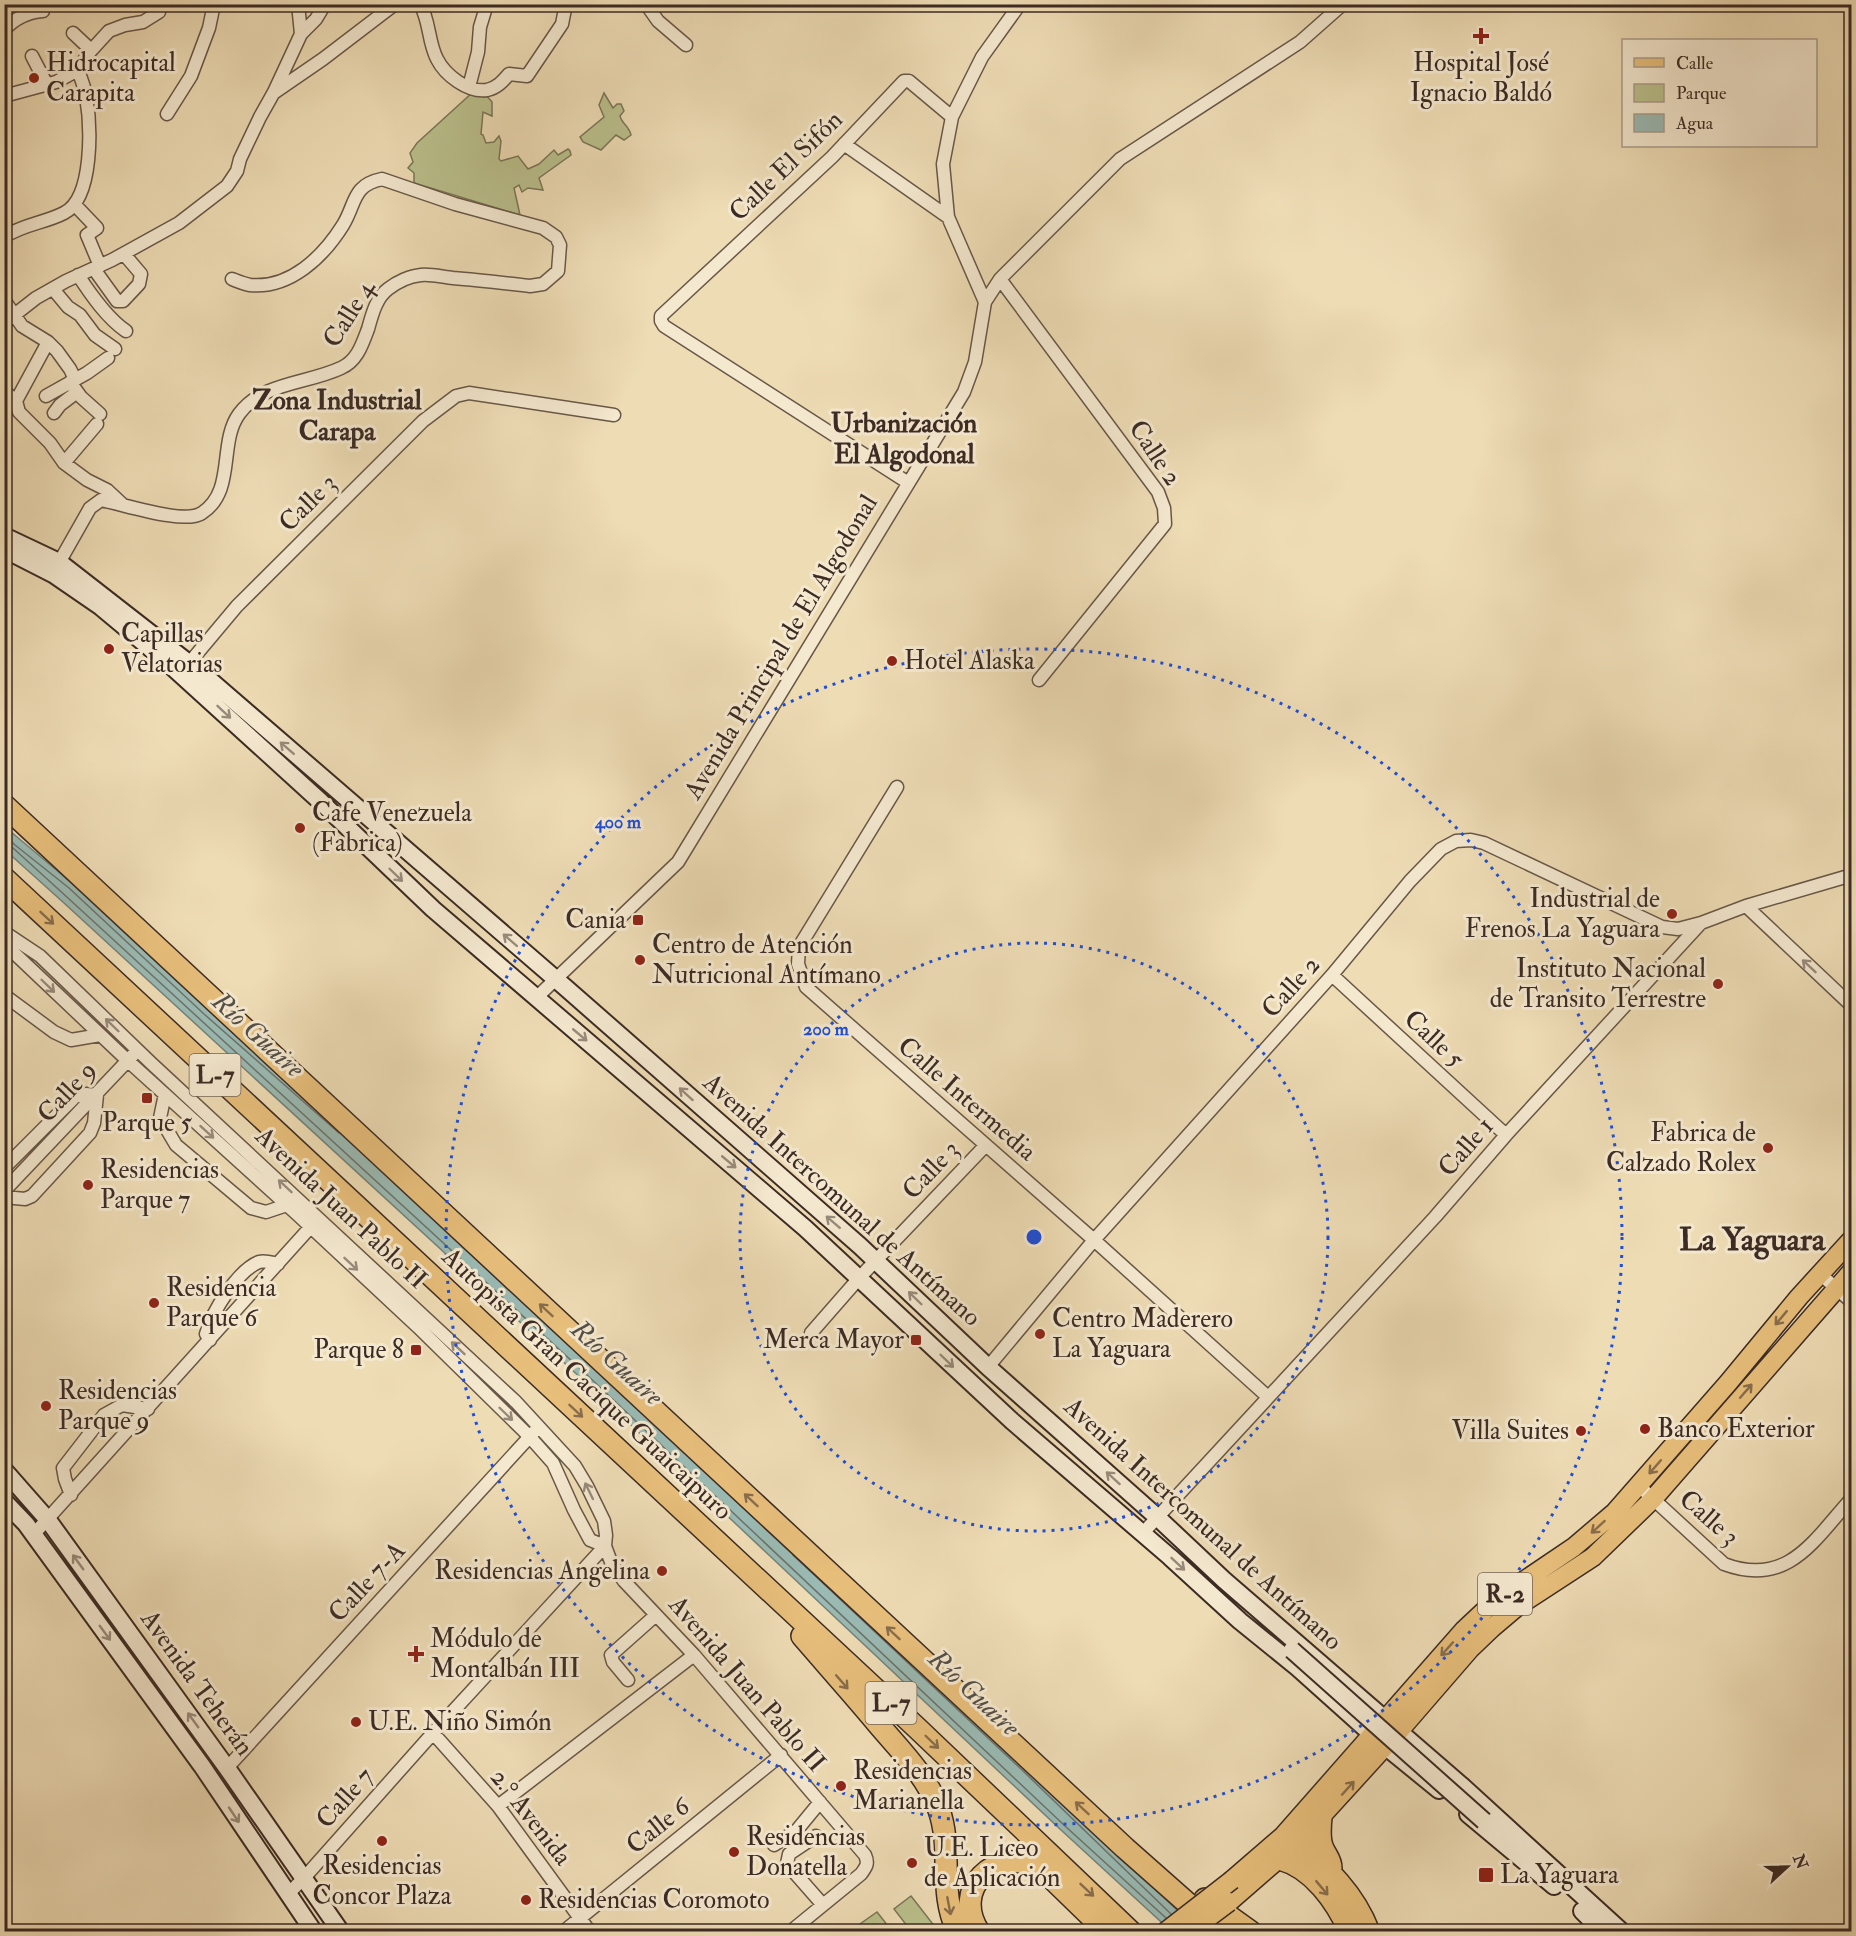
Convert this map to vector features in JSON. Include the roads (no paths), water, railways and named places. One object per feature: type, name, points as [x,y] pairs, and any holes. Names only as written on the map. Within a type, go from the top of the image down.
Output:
[{"type":"highway","name":"Autopista Gran Cacique Guaicaipuro","points":[[4,805],[1125,1848],[1220,1932]]},
{"type":"highway","name":"Autopista Gran Cacique Guaicaipuro","points":[[4,878],[751,1573],[1131,1932]]},
{"type":"highway","points":[[751,1573],[766,1595],[907,1756],[932,1794],[940,1812],[944,1832],[947,1903],[951,1919],[958,1932]]},
{"type":"highway","points":[[1321,1817],[1322,1846],[1331,1862],[1331,1872]]},
{"type":"highway","points":[[1290,1839],[1331,1872],[1350,1894],[1369,1932]]},
{"type":"highway","points":[[1125,1848],[1149,1861],[1251,1932]]},
{"type":"highway","points":[[1280,1859],[1302,1868],[1311,1876],[1337,1908],[1350,1932]]},
{"type":"highway","points":[[979,1932],[970,1911],[976,1884],[983,1874],[995,1865],[1010,1861],[1027,1862],[1040,1867],[1107,1932]]},
{"type":"main road","name":"Avenida Intercomunal de Antímano","points":[[4,536],[56,568],[184,668],[554,978],[876,1261],[988,1367],[1157,1517],[1224,1581],[1392,1725],[1555,1879],[1603,1932]]},
{"type":"main road","name":"Avenida Intercomunal de Antímano","points":[[4,549],[56,568]]},
{"type":"main road","name":"Avenida Intercomunal de Antímano","points":[[184,668],[432,909],[754,1183],[860,1277],[1012,1421],[1379,1740],[1622,1932]]},
{"type":"main road","name":"R-2","points":[[1165,1932],[1280,1859],[1290,1839],[1392,1725],[1470,1624],[1497,1599],[1574,1548],[1615,1512],[1851,1239]]},
{"type":"main road","name":"R-2","points":[[1392,1725],[1492,1628],[1518,1606],[1593,1557],[1653,1499],[1851,1271]]},
{"type":"main road","name":"Avenida Teherán","points":[[4,1470],[48,1520],[227,1768],[341,1932]]},
{"type":"main road","name":"Avenida Teherán","points":[[4,1501],[34,1534],[202,1766],[314,1932]]},
{"type":"main road","points":[[1224,1581],[1292,1650]]},
{"type":"main road","points":[[1213,1596],[1237,1607],[1292,1650],[1484,1821],[1555,1879]]},
{"type":"main road","name":"R-2","points":[[1189,1932],[1237,1885],[1290,1839],[1321,1817],[1379,1740]]},
{"type":"street","points":[[167,114],[192,76],[209,28],[214,4]]},
{"type":"street","points":[[298,4],[301,34]]},
{"type":"street","points":[[9,319],[36,298],[124,254],[179,223],[227,186],[237,171],[240,159],[301,34],[316,19],[325,4]]},
{"type":"street","points":[[274,92],[323,59],[395,4]]},
{"type":"street","points":[[420,4],[437,60],[456,81],[469,87],[486,90],[499,85],[509,74],[527,76],[562,24],[566,4]]},
{"type":"street","points":[[469,87],[478,52],[480,27],[487,4]]},
{"type":"street","points":[[646,4],[658,21],[686,45]]},
{"type":"street","points":[[985,302],[948,218],[943,164],[952,117],[982,57],[1020,4]]},
{"type":"street","name":"Avenida Principal de El Algodonal","points":[[536,998],[554,978],[678,862],[907,482],[964,392],[975,362],[985,302],[1000,279],[1120,159],[1300,42],[1343,4]]},
{"type":"street","points":[[4,96],[47,85],[78,70],[109,31],[143,22],[162,7]]},
{"type":"street","points":[[4,30],[14,19],[43,11]]},
{"type":"street","points":[[73,33],[91,51]]},
{"type":"street","points":[[33,56],[47,85]]},
{"type":"street","points":[[4,237],[37,222],[65,213],[75,205],[84,188],[88,133],[86,96],[78,70]]},
{"type":"street","name":"Calle El Sifón","points":[[907,482],[664,327],[661,316],[832,158],[904,81],[909,81],[952,117]]},
{"type":"street","points":[[844,144],[948,218]]},
{"type":"street","name":"Calle 4","points":[[56,568],[90,508],[101,500],[176,517],[191,518],[202,514],[217,500],[227,466],[231,429],[238,415],[259,395],[342,368],[354,360],[376,305],[386,290],[402,280],[422,275],[530,286],[543,284],[558,271],[561,253],[556,237],[543,228],[455,204],[382,179],[372,181],[362,187],[332,242],[292,277],[249,285],[232,279]]},
{"type":"street","points":[[75,205],[97,228],[87,235],[97,267],[117,302],[123,301],[139,284],[141,274],[124,254]]},
{"type":"street","points":[[78,275],[91,296],[115,324],[126,331]]},
{"type":"street","name":"Calle 2","points":[[1000,279],[1158,492],[1164,507],[1165,524],[1039,680]]},
{"type":"street","points":[[53,289],[68,307],[80,315],[111,353],[74,384],[54,412]]},
{"type":"street","points":[[4,300],[9,319],[48,342],[70,369],[74,384],[99,419],[64,463]]},
{"type":"street","points":[[16,401],[48,342]]},
{"type":"street","points":[[46,396],[74,384]]},
{"type":"street","points":[[4,391],[16,401],[20,412],[50,443],[64,463],[87,480],[107,490],[122,504]]},
{"type":"street","name":"Calle 3","points":[[184,668],[237,606],[423,421],[456,396],[469,393],[614,415]]},
{"type":"street","name":"Calle Intermedia","points":[[897,787],[799,947],[798,964],[806,987],[1094,1240],[1268,1397]]},
{"type":"street","name":"Calle 2","points":[[988,1367],[1094,1240],[1332,975],[1410,881],[1441,849],[1456,841],[1471,840],[1484,843],[1662,927],[1678,928],[1701,923]]},
{"type":"street","name":"Calle 1","points":[[1142,1534],[1435,1217],[1506,1135],[1701,923],[1746,906],[1851,875]]},
{"type":"street","points":[[1746,906],[1851,1006]]},
{"type":"street","name":"Avenida Juan Pablo II","points":[[4,932],[40,956],[315,1222],[530,1436],[553,1464],[591,1540],[605,1546]]},
{"type":"street","name":"Avenida Juan Pablo II","points":[[4,947],[12,951],[127,1060],[287,1205],[315,1222],[516,1402],[575,1466],[604,1521],[605,1546],[611,1562],[624,1581],[694,1655],[865,1855],[867,1866],[852,1883],[823,1905]]},
{"type":"street","name":"Calle 5","points":[[1332,975],[1506,1135]]},
{"type":"street","points":[[4,995],[54,1032],[71,1040],[100,1035]]},
{"type":"street","name":"Calle 9","points":[[4,1191],[138,1050]]},
{"type":"street","points":[[4,1168],[75,1097],[86,1094],[97,1095],[94,1123],[90,1133],[32,1196],[25,1199],[4,1197]]},
{"type":"street","points":[[165,1094],[160,1118],[176,1145],[251,1208],[266,1212],[287,1205]]},
{"type":"street","name":"Calle 3","points":[[811,1333],[860,1277],[986,1145]]},
{"type":"street","points":[[34,1534],[315,1222]]},
{"type":"street","points":[[210,1340],[206,1334],[211,1317],[231,1288],[258,1263],[266,1261],[278,1264]]},
{"type":"street","points":[[1820,1274],[1851,1302]]},
{"type":"street","points":[[70,1495],[63,1468],[104,1415],[122,1405],[148,1409]]},
{"type":"street","name":"Calle 7-A","points":[[227,1768],[539,1427]]},
{"type":"street","name":"Calle 3","points":[[1638,1485],[1724,1564],[1740,1570],[1773,1569],[1793,1561],[1851,1498]]},
{"type":"street","name":"Calle 7","points":[[288,1894],[433,1732],[605,1546]]},
{"type":"street","points":[[628,1680],[613,1662],[611,1655],[656,1615]]},
{"type":"street","points":[[498,1806],[694,1655]]},
{"type":"street","name":"2.° Avenida","points":[[433,1732],[498,1806],[590,1932]]},
{"type":"street","name":"Calle 6","points":[[563,1932],[781,1755]]},
{"type":"street","points":[[774,1845],[797,1830],[820,1802]]},
{"type":"street","points":[[790,1932],[823,1905],[787,1864],[789,1854],[816,1836]]},
{"type":"water","points":[[4,826],[73,884],[208,1009],[303,1092],[1025,1765],[1199,1931],[1171,1931],[1061,1830],[583,1380],[5,850]]},
{"type":"place","name":"Hospital José Ignacio Baldó","points":[[1481,36]]},
{"type":"place","name":"Hidrocapital Carapita","points":[[34,78]]},
{"type":"place","name":"Capillas Velatorias","points":[[109,649]]},
{"type":"place","name":"Hotel Alaska","points":[[892,661]]},
{"type":"place","name":"Cafe Venezuela (Fabrica)","points":[[300,828]]},
{"type":"place","name":"Industrial de Frenos La Yaguara","points":[[1672,914]]},
{"type":"place","name":"Cania","points":[[638,920]]},
{"type":"place","name":"Centro de Atención Nutricional Antímano","points":[[640,960]]},
{"type":"place","name":"Instituto Nacional de Transito Terrestre","points":[[1718,984]]},
{"type":"place","name":"Parque 5","points":[[147,1098]]},
{"type":"place","name":"Fabrica de Calzado Rolex","points":[[1768,1148]]},
{"type":"place","name":"Residencias Parque 7","points":[[88,1185]]},
{"type":"place","name":"Residencia Parque 6","points":[[154,1303]]},
{"type":"place","name":"Centro Maderero La Yaguara","points":[[1040,1334]]},
{"type":"place","name":"Merca Mayor","points":[[916,1340]]},
{"type":"place","name":"Parque 8","points":[[416,1350]]},
{"type":"place","name":"Residencias Parque 9","points":[[46,1406]]},
{"type":"place","name":"Banco Exterior","points":[[1645,1429]]},
{"type":"place","name":"Villa Suites","points":[[1581,1431]]},
{"type":"place","name":"Residencias Angelina","points":[[662,1571]]},
{"type":"place","name":"Módulo de Montalbán III","points":[[416,1654]]},
{"type":"place","name":"U.E. Niño Simón","points":[[356,1722]]},
{"type":"place","name":"Residencias Marianella","points":[[841,1786]]},
{"type":"place","name":"Residencias Concor Plaza","points":[[382,1841]]},
{"type":"place","name":"Residencias Donatella","points":[[734,1852]]},
{"type":"place","name":"U.E. Liceo de Aplicación","points":[[912,1863]]},
{"type":"place","name":"La Yaguara","points":[[1486,1875]]},
{"type":"place","name":"Residencias Coromoto","points":[[526,1900]]},
{"type":"district","name":"Zona Industrial Carapa","points":[[337,416]]},
{"type":"district","name":"Urbanización El Algodonal","points":[[904,438]]},
{"type":"district","name":"La Yaguara","points":[[1752,1240]]},
{"type":"water label","name":"Río Guaire","points":[[258,1035]]},
{"type":"water label","name":"Río Guaire","points":[[617,1363]]},
{"type":"water label","name":"Río Guaire","points":[[974,1693]]}]
